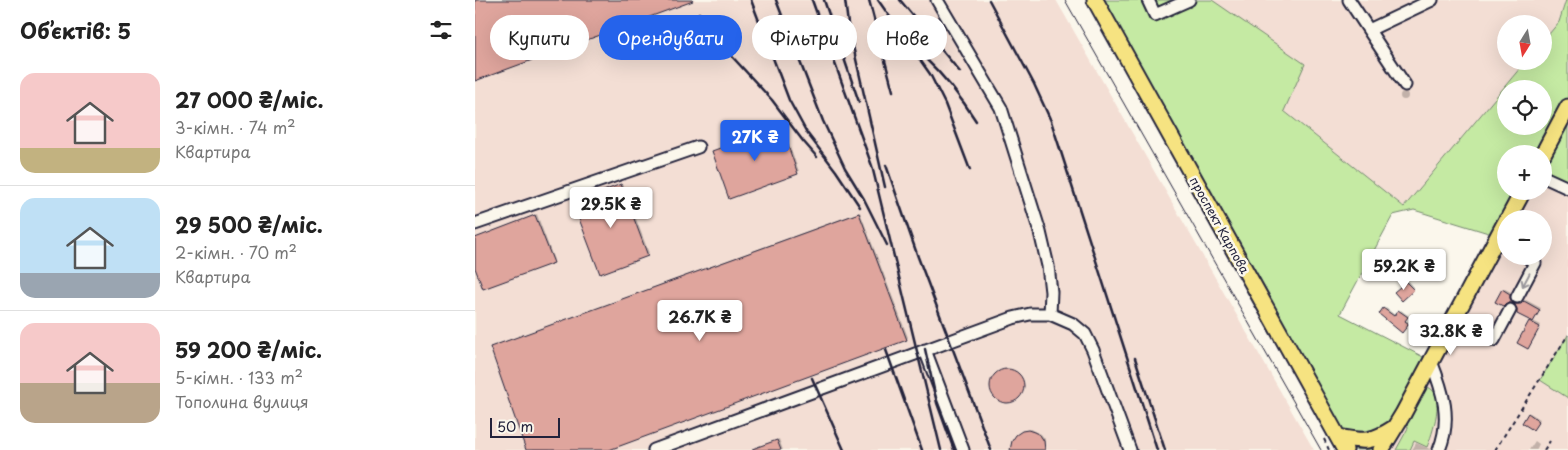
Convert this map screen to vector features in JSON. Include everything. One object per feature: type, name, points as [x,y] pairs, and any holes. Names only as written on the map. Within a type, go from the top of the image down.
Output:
[{"type":"main road","name":"проспект Карпова","points":[[1095,0],[1331,438],[1345,450]]},
{"type":"main road","points":[[1548,145],[1568,107]]},
{"type":"main road","points":[[1331,438],[1366,441],[1377,438],[1388,442],[1451,324],[1497,247]]},
{"type":"street","points":[[937,0],[1001,108],[1040,232],[1048,266],[1051,292],[1049,314]]},
{"type":"street","points":[[1148,0],[1155,15],[1189,0]]},
{"type":"street","points":[[1349,0],[1405,85]]},
{"type":"street","points":[[1369,30],[1432,0]]},
{"type":"street","points":[[475,224],[698,147]]},
{"type":"street","points":[[1552,181],[1568,188]]},
{"type":"street","points":[[1517,297],[1534,265]]},
{"type":"street","points":[[1451,324],[1494,340],[1510,310]]},
{"type":"street","points":[[654,450],[1013,318],[1030,314],[1049,314],[1073,324],[1085,334],[1093,350],[1130,450]]},
{"type":"street","points":[[925,350],[963,450]]},
{"type":"street","points":[[1428,367],[1444,399],[1446,420],[1443,440],[1439,450]]},
{"type":"path","points":[[1495,450],[1568,335]]},
{"type":"path","points":[[1329,450],[1331,438]]},
{"type":"path","points":[[1544,450],[1550,441]]},
{"type":"shaded area","points":[[475,0],[1056,0],[1314,450],[475,450]]},
{"type":"shaded area","points":[[1212,0],[1566,0],[1559,22],[1553,29],[1553,15],[1497,15],[1497,70],[1518,70],[1510,80],[1497,80],[1497,96],[1404,207],[1284,111]]},
{"type":"shaded area","points":[[1552,181],[1568,188],[1568,335],[1540,380],[1568,398],[1568,450],[1382,450],[1497,238],[1497,265],[1552,265],[1552,210],[1513,210],[1518,200],[1552,200]]},
{"type":"green space","points":[[1104,0],[1212,0],[1305,64],[1284,111],[1404,207],[1497,96],[1497,135],[1552,135],[1552,80],[1510,80],[1518,70],[1553,70],[1553,29],[1559,22],[1566,0],[1568,0],[1568,188],[1552,181],[1552,145],[1497,145],[1497,200],[1518,200],[1512,210],[1497,210],[1497,236],[1414,210],[1393,215],[1340,314],[1431,361],[1382,450],[1353,450]]},
{"type":"green space","points":[[1568,335],[1568,398],[1540,380]]},
{"type":"green space","points":[[1427,387],[1433,391],[1437,405],[1432,433],[1427,447],[1414,441],[1410,450],[1396,450],[1408,428],[1407,423],[1419,397]]},
{"type":"building","points":[[475,0],[693,1],[655,15],[599,15],[599,35],[589,39],[589,15],[490,15],[490,60],[532,60],[475,81]]},
{"type":"building","points":[[781,126],[798,174],[729,199],[712,151]]},
{"type":"building","points":[[621,184],[648,256],[600,274],[573,203]]},
{"type":"building","points":[[859,213],[907,340],[609,450],[526,450],[490,347]]},
{"type":"building","points":[[535,215],[554,263],[483,289],[475,268],[475,238]]},
{"type":"building","points":[[1406,282],[1414,290],[1402,301],[1394,292]]},
{"type":"building","points":[[1502,289],[1510,294],[1513,303],[1506,303],[1503,306],[1495,302]]},
{"type":"building","points":[[1524,301],[1540,310],[1533,322],[1517,314],[1514,304],[1521,304]]},
{"type":"building","points":[[1383,308],[1394,316],[1398,310],[1408,317],[1405,321],[1409,324],[1402,333],[1379,314]]},
{"type":"building","points":[[1529,321],[1540,327],[1528,349],[1517,343]]},
{"type":"building","points":[[1007,369],[1019,374],[1024,386],[1019,398],[1007,403],[995,398],[990,386],[995,374]]},
{"type":"building","points":[[1528,413],[1539,421],[1533,430],[1522,423]]},
{"type":"building","points":[[1028,430],[1040,435],[1044,441],[1045,450],[1010,450],[1016,435]]},
{"type":"building","points":[[777,440],[781,450],[752,449]]},
{"type":"tram line","points":[[1065,0],[1321,450]]},
{"type":"railway","points":[[751,0],[789,100],[807,133],[860,207]]},
{"type":"railway","points":[[776,0],[823,121],[845,168],[864,199],[887,245]]},
{"type":"railway","points":[[812,0],[872,166],[941,450]]},
{"type":"railway","points":[[824,0],[859,102]]},
{"type":"railway","points":[[845,0],[848,24],[885,187]]},
{"type":"railway","points":[[869,0],[893,91]]},
{"type":"railway","points":[[878,0],[930,74],[945,104],[970,170]]},
{"type":"railway","points":[[900,0],[960,72]]},
{"type":"railway","points":[[989,0],[1034,84],[1051,121],[1157,450]]},
{"type":"railway","points":[[699,13],[716,39],[772,100],[817,157]]},
{"type":"railway","points":[[927,60],[952,87],[976,121]]},
{"type":"railway","points":[[886,165],[918,257],[991,450]]},
{"type":"railway","points":[[925,349],[937,403],[954,450]]},
{"type":"railway","points":[[886,350],[922,450]]},
{"type":"railway","points":[[1135,358],[1165,450]]},
{"type":"railway","points":[[812,378],[844,450]]}]
